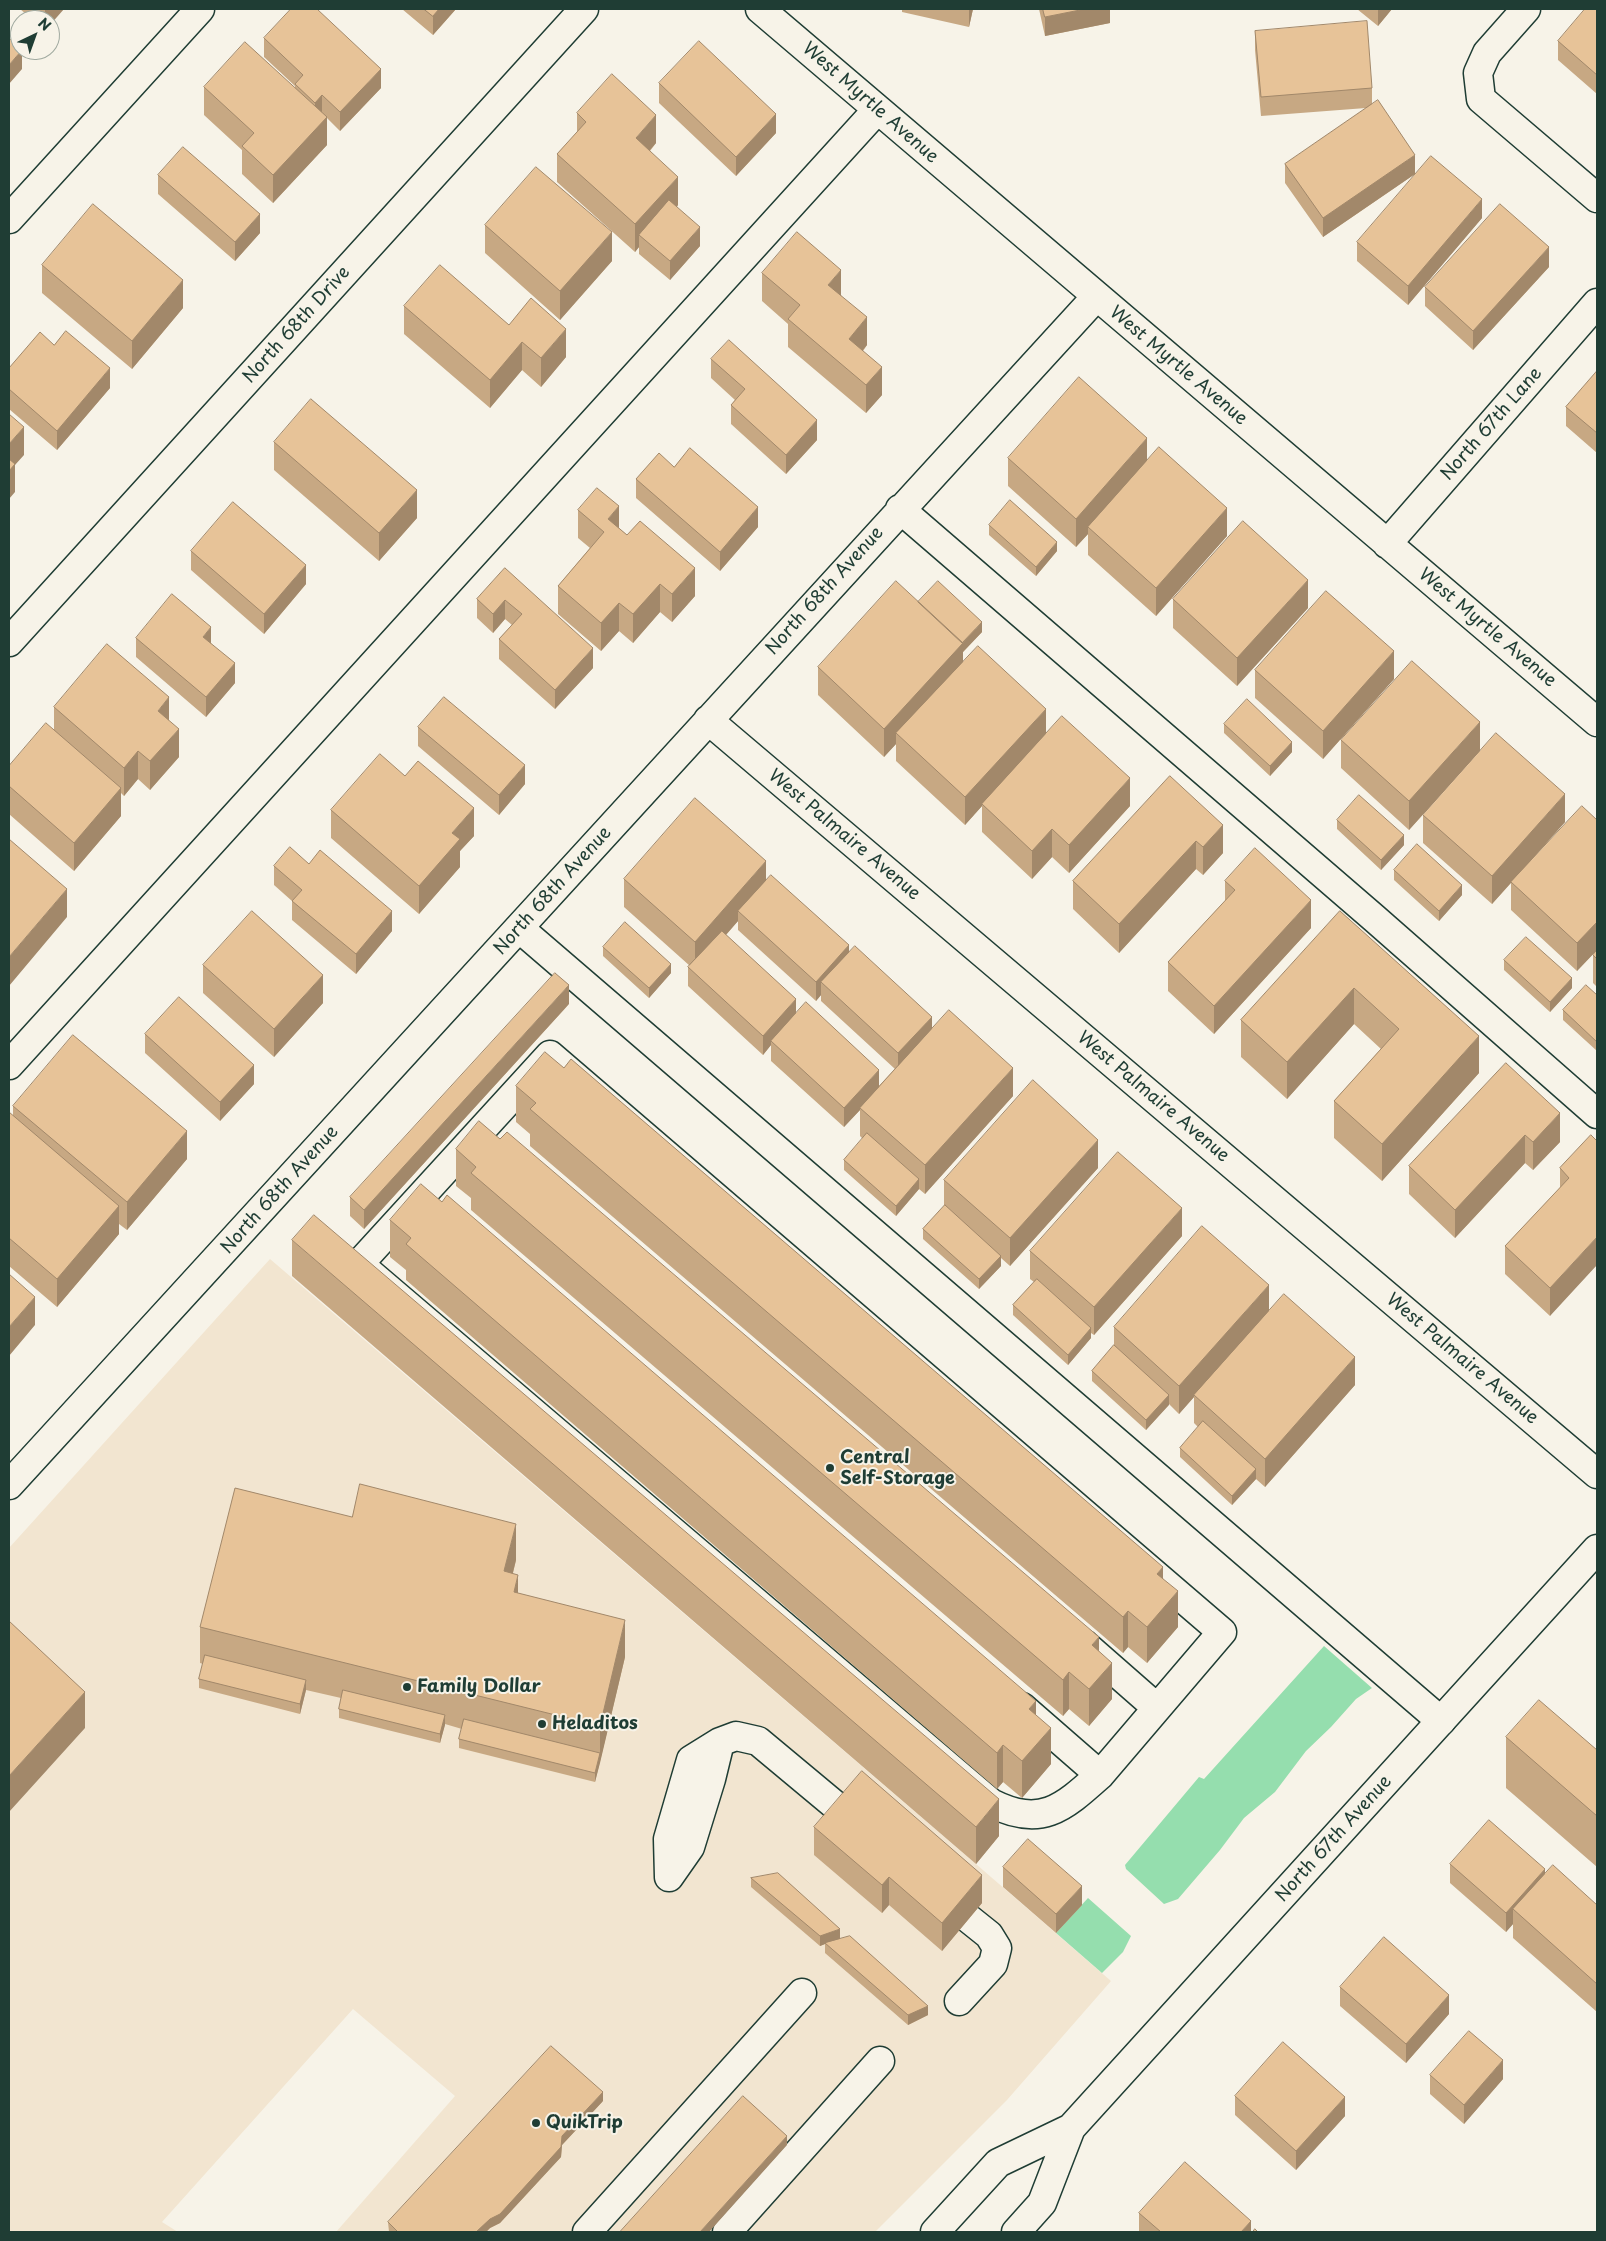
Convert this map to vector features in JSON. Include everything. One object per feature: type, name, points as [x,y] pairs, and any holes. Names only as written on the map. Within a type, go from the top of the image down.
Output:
[{"type":"street","points":[[9,219],[200,9]]},
{"type":"street","name":"North 68th Drive","points":[[9,642],[584,9]]},
{"type":"street","name":"West Myrtle Avenue","points":[[760,9],[1597,722]]},
{"type":"street","points":[[1526,9],[1487,53],[1478,73],[1481,99],[1597,198]]},
{"type":"street","points":[[9,1065],[877,110]]},
{"type":"street","name":"North 68th Avenue","points":[[9,1485],[1096,297]]},
{"type":"street","name":"North 67th Lane","points":[[1387,544],[1597,303]]},
{"type":"street","points":[[900,509],[1359,905],[1597,1114]]},
{"type":"street","name":"West Palmaire Avenue","points":[[708,720],[1597,1474]]},
{"type":"street","points":[[518,928],[1441,1721]]},
{"type":"street","points":[[550,1054],[1222,1632],[1100,1774],[1078,1795],[1058,1808],[1041,1814],[1010,1812],[991,1803],[360,1264],[433,1198],[494,1132],[550,1054]]},
{"type":"street","name":"North 67th Avenue","points":[[935,2232],[998,2163],[1070,2128],[1597,1549]]},
{"type":"street","points":[[1067,1629],[1157,1708]]},
{"type":"street","points":[[1002,1690],[1100,1774]]},
{"type":"street","points":[[668,1877],[668,1839],[691,1760],[720,1742],[736,1736],[758,1741],[848,1816]]},
{"type":"street","points":[[959,2001],[993,1964],[997,1948],[989,1935],[969,1919]]},
{"type":"street","points":[[587,2232],[802,1993]]},
{"type":"street","points":[[727,2232],[880,2061]]},
{"type":"street","name":"North 67th Avenue","points":[[1016,2232],[1042,2203],[1070,2128]]},
{"type":"shaded area","points":[[270,1259],[1111,1981],[1007,2100],[875,2232],[336,2232],[455,2096],[353,2009],[162,2222],[178,2232],[9,2232],[9,1548]]},
{"type":"green space","points":[[1324,1646],[1372,1688],[1356,1699],[1306,1751],[1275,1792],[1244,1818],[1220,1850],[1178,1899],[1164,1904],[1126,1869],[1125,1865],[1199,1777],[1204,1779]]},
{"type":"green space","points":[[1088,1898],[1131,1936],[1123,1952],[1102,1973],[1056,1933]]},
{"type":"building","points":[[291,9],[317,9],[381,69],[340,112],[322,95],[315,103],[295,84],[303,75],[264,38]]},
{"type":"building","points":[[424,9],[439,9],[433,16]]},
{"type":"building","points":[[1043,9],[1085,9],[1045,17]]},
{"type":"building","points":[[1585,9],[1597,9],[1597,75],[1558,41]]},
{"type":"building","points":[[1367,21],[1372,88],[1261,97],[1255,31]]},
{"type":"building","points":[[9,38],[10,60],[13,60],[9,65]]},
{"type":"building","points":[[699,41],[776,114],[736,157],[659,83]]},
{"type":"building","points":[[245,42],[327,117],[273,175],[242,146],[254,133],[204,87]]},
{"type":"building","points":[[612,74],[656,115],[636,138],[678,177],[635,224],[557,154],[586,122],[577,113]]},
{"type":"building","points":[[1378,100],[1415,155],[1323,218],[1285,164]]},
{"type":"building","points":[[183,147],[260,214],[235,242],[158,175]]},
{"type":"building","points":[[1431,156],[1482,199],[1408,286],[1357,242]]},
{"type":"building","points":[[536,167],[612,232],[560,291],[485,225]]},
{"type":"building","points":[[669,200],[700,227],[670,261],[639,235]]},
{"type":"building","points":[[93,204],[183,280],[132,341],[42,265]]},
{"type":"building","points":[[1500,204],[1549,247],[1473,331],[1425,287]]},
{"type":"building","points":[[797,232],[841,270],[828,285],[867,317],[849,339],[882,367],[866,385],[788,319],[800,305],[762,273]]},
{"type":"building","points":[[440,265],[509,325],[531,298],[566,329],[541,358],[522,342],[490,380],[404,306]]},
{"type":"building","points":[[66,331],[110,368],[57,431],[9,389],[9,368],[40,332],[54,345]]},
{"type":"building","points":[[729,340],[817,420],[786,455],[731,405],[745,389],[711,359]]},
{"type":"building","points":[[1597,371],[1597,433],[1566,407]]},
{"type":"building","points":[[1079,377],[1147,438],[1076,519],[1008,458]]},
{"type":"building","points":[[311,399],[417,490],[379,533],[274,442]]},
{"type":"building","points":[[9,414],[24,427],[9,444]]},
{"type":"building","points":[[1159,447],[1227,508],[1156,588],[1088,527]]},
{"type":"building","points":[[690,448],[758,507],[720,552],[636,479],[659,453],[674,467]]},
{"type":"building","points":[[9,459],[15,464],[9,471]]},
{"type":"building","points":[[597,488],[619,506],[608,519],[627,535],[640,521],[695,568],[672,594],[660,584],[633,614],[619,603],[601,623],[558,586],[604,532],[578,510]]},
{"type":"building","points":[[1010,500],[1057,542],[1036,567],[989,525]]},
{"type":"building","points":[[233,502],[306,565],[264,614],[191,551]]},
{"type":"building","points":[[1243,521],[1308,580],[1237,658],[1173,599]]},
{"type":"building","points":[[505,568],[593,648],[555,690],[499,639],[522,614],[505,600],[493,614],[477,599]]},
{"type":"building","points":[[896,581],[963,643],[884,729],[818,667]]},
{"type":"building","points":[[938,581],[982,622],[962,643],[918,602]]},
{"type":"building","points":[[1326,591],[1394,651],[1323,731],[1255,670]]},
{"type":"building","points":[[172,594],[211,627],[203,637],[235,663],[206,697],[136,638]]},
{"type":"building","points":[[107,644],[169,697],[158,711],[179,729],[150,761],[138,751],[124,768],[54,707]]},
{"type":"building","points":[[978,646],[1046,709],[965,797],[896,733]]},
{"type":"building","points":[[1412,661],[1480,722],[1409,801],[1341,740]]},
{"type":"building","points":[[444,697],[525,765],[499,795],[418,727]]},
{"type":"building","points":[[1247,699],[1292,742],[1270,766],[1224,724]]},
{"type":"building","points":[[1062,716],[1130,778],[1069,845],[1052,829],[1032,851],[982,804]]},
{"type":"building","points":[[46,723],[121,788],[74,843],[9,786],[9,766]]},
{"type":"building","points":[[1496,733],[1565,794],[1492,876],[1423,815]]},
{"type":"building","points":[[380,754],[405,776],[418,761],[474,808],[452,833],[460,839],[419,886],[331,810]]},
{"type":"building","points":[[1170,776],[1223,825],[1203,847],[1196,841],[1119,924],[1073,881]]},
{"type":"building","points":[[1359,795],[1404,835],[1381,860],[1337,820]]},
{"type":"building","points":[[695,798],[766,861],[695,942],[624,879]]},
{"type":"building","points":[[1582,806],[1597,820],[1597,922],[1577,943],[1511,882]]},
{"type":"building","points":[[9,839],[67,889],[9,957]]},
{"type":"building","points":[[1417,844],[1462,885],[1439,911],[1394,870]]},
{"type":"building","points":[[290,847],[309,864],[320,850],[392,911],[356,954],[292,901],[302,890],[274,866]]},
{"type":"building","points":[[1255,848],[1311,900],[1214,1006],[1168,962],[1235,890],[1225,881]]},
{"type":"building","points":[[771,875],[849,945],[816,982],[738,911]]},
{"type":"building","points":[[252,911],[323,975],[274,1029],[203,965]]},
{"type":"building","points":[[1340,911],[1479,1036],[1382,1144],[1334,1101],[1399,1029],[1354,988],[1287,1062],[1241,1020]]},
{"type":"building","points":[[625,922],[671,964],[649,988],[603,947]]},
{"type":"building","points":[[722,931],[796,999],[763,1036],[688,967]]},
{"type":"building","points":[[1526,937],[1572,978],[1550,1002],[1504,960]]},
{"type":"building","points":[[855,946],[932,1017],[898,1053],[821,982]]},
{"type":"building","points":[[1597,950],[1597,959],[1593,955]]},
{"type":"building","points":[[555,973],[569,985],[364,1210],[350,1197]]},
{"type":"building","points":[[1586,985],[1597,995],[1597,1042],[1563,1010]]},
{"type":"building","points":[[179,997],[254,1065],[220,1102],[145,1034]]},
{"type":"building","points":[[806,1002],[879,1070],[844,1108],[771,1041]]},
{"type":"building","points":[[949,1010],[1013,1068],[925,1165],[860,1108]]},
{"type":"building","points":[[73,1035],[187,1131],[127,1202],[13,1106]]},
{"type":"building","points":[[545,1052],[564,1068],[571,1059],[1163,1567],[1157,1574],[1178,1591],[1147,1627],[1128,1611],[1123,1617],[530,1109],[536,1103],[516,1086]]},
{"type":"building","points":[[1506,1063],[1560,1113],[1533,1142],[1525,1135],[1455,1210],[1409,1166]]},
{"type":"building","points":[[1033,1080],[1098,1140],[1010,1238],[944,1180]]},
{"type":"building","points":[[9,1112],[119,1206],[57,1279],[9,1238]]},
{"type":"building","points":[[479,1121],[500,1139],[507,1132],[1099,1637],[1092,1645],[1112,1663],[1089,1689],[1069,1672],[1063,1680],[471,1173],[476,1167],[456,1149]]},
{"type":"building","points":[[867,1133],[919,1179],[896,1206],[844,1160]]},
{"type":"building","points":[[1591,1135],[1597,1141],[1597,1237],[1550,1288],[1505,1246],[1569,1178],[1560,1168]]},
{"type":"building","points":[[1118,1152],[1182,1208],[1094,1307],[1030,1251]]},
{"type":"building","points":[[421,1184],[442,1202],[447,1195],[1036,1701],[1029,1709],[1051,1728],[1022,1761],[1003,1745],[997,1753],[406,1244],[411,1238],[390,1220]]},
{"type":"building","points":[[945,1205],[1001,1256],[979,1279],[923,1229]]},
{"type":"building","points":[[314,1215],[999,1799],[976,1827],[292,1240]]},
{"type":"building","points":[[1202,1226],[1269,1285],[1179,1386],[1114,1327]]},
{"type":"building","points":[[9,1274],[35,1297],[9,1327]]},
{"type":"building","points":[[1037,1279],[1091,1328],[1068,1355],[1013,1305]]},
{"type":"building","points":[[1284,1294],[1355,1357],[1265,1459],[1194,1395]]},
{"type":"building","points":[[1114,1345],[1169,1395],[1146,1420],[1092,1371]]},
{"type":"building","points":[[1203,1421],[1256,1469],[1232,1496],[1180,1448]]},
{"type":"building","points":[[360,1484],[516,1524],[504,1571],[518,1575],[514,1592],[625,1620],[600,1726],[200,1627],[235,1488],[352,1517]]},
{"type":"building","points":[[9,1621],[85,1692],[9,1776]]},
{"type":"building","points":[[205,1655],[306,1680],[300,1704],[199,1679]]},
{"type":"building","points":[[343,1690],[445,1715],[440,1734],[339,1709]]},
{"type":"building","points":[[1539,1700],[1597,1750],[1597,1816],[1506,1737]]},
{"type":"building","points":[[464,1719],[600,1753],[595,1773],[459,1739]]},
{"type":"building","points":[[862,1771],[982,1875],[942,1923],[889,1877],[882,1885],[814,1827]]},
{"type":"building","points":[[1489,1820],[1545,1869],[1506,1913],[1450,1864]]},
{"type":"building","points":[[1028,1839],[1082,1886],[1056,1914],[1003,1867]]},
{"type":"building","points":[[1553,1865],[1597,1905],[1597,1984],[1513,1909]]},
{"type":"building","points":[[778,1873],[840,1929],[820,1936],[751,1878]]},
{"type":"building","points":[[850,1936],[928,2006],[908,2015],[825,1943]]},
{"type":"building","points":[[1384,1937],[1449,1995],[1406,2044],[1340,1987]]},
{"type":"building","points":[[1469,2031],[1503,2060],[1464,2105],[1430,2075]]},
{"type":"building","points":[[1283,2042],[1345,2097],[1296,2151],[1235,2096]]},
{"type":"building","name":"QuikTrip","points":[[551,2046],[603,2092],[562,2136],[561,2147],[500,2214],[490,2219],[476,2232],[398,2232],[388,2222]]},
{"type":"building","points":[[743,2096],[787,2136],[700,2232],[620,2232]]},
{"type":"building","points":[[1185,2162],[1251,2221],[1241,2232],[1161,2232],[1139,2213]]},
{"type":"place","name":"Central Self-Storage","points":[[830,1468]]},
{"type":"place","name":"Family Dollar","points":[[407,1687]]},
{"type":"place","name":"Heladitos","points":[[542,1724]]},
{"type":"place","name":"QuikTrip","points":[[536,2123]]}]
